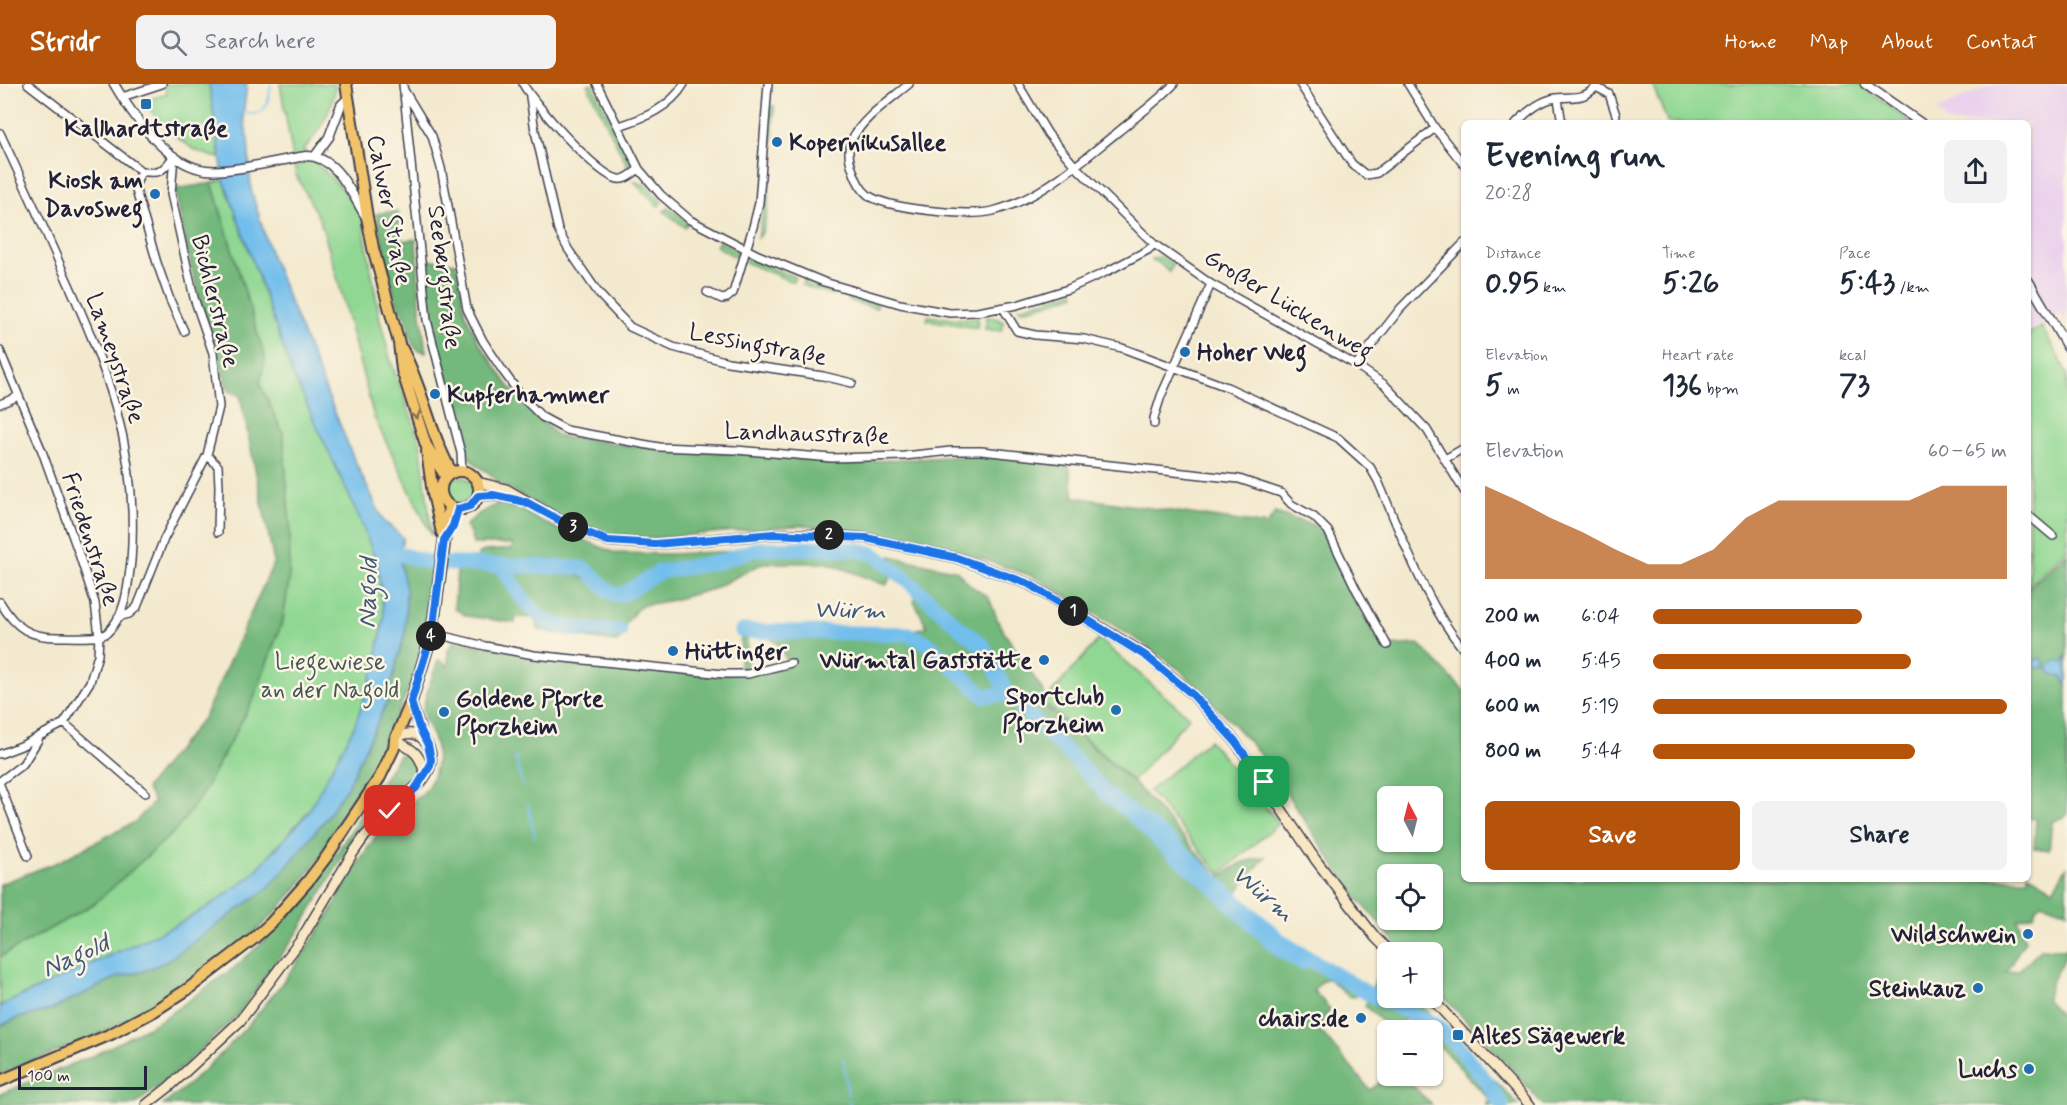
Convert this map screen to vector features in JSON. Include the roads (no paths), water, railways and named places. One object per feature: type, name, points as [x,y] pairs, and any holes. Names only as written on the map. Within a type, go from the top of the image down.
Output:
[{"type":"main road","name":"Calwer Straße","points":[[346,84],[367,217],[375,257],[399,343],[402,370],[426,445],[453,474]]},
{"type":"main road","name":"Calwer Straße","points":[[399,343],[411,367],[437,445],[453,474]]},
{"type":"main road","points":[[426,445],[432,494],[444,543]]},
{"type":"main road","points":[[477,482],[478,496],[470,506],[453,507],[444,501],[441,489],[453,474],[471,475],[477,482],[506,489],[570,526],[608,541],[655,544],[774,534],[866,538],[957,558],[1029,584],[1146,656],[1193,695],[1235,741],[1315,859],[1382,942]]},
{"type":"main road","points":[[478,496],[493,495],[526,502]]},
{"type":"main road","points":[[0,1081],[86,1046],[132,1023],[188,989],[271,923],[308,881],[327,856],[368,791],[380,777],[394,748],[432,633],[444,543],[453,507]]},
{"type":"main road","points":[[411,702],[424,740]]},
{"type":"main road","points":[[146,1105],[169,1087],[240,1021],[300,941],[365,836],[416,788],[425,776],[431,759],[428,745],[424,740],[416,734],[406,732],[395,740]]},
{"type":"main road","points":[[395,740],[418,754],[423,762],[425,776]]},
{"type":"main road","points":[[1440,1008],[1530,1105]]},
{"type":"street","points":[[28,84],[141,171],[152,173],[162,171],[174,156]]},
{"type":"street","points":[[114,84],[148,132],[174,156],[192,167],[209,171],[311,156],[328,161],[367,217]]},
{"type":"street","points":[[122,97],[162,84]]},
{"type":"street","points":[[523,84],[530,97],[578,149],[617,179],[624,179],[639,169]]},
{"type":"street","points":[[597,84],[639,169],[661,195],[690,220],[747,249],[824,282],[900,304],[950,313],[1004,308],[1068,289],[1106,272],[1148,250],[1154,244]]},
{"type":"street","points":[[619,126],[642,119],[665,105],[677,97],[684,84]]},
{"type":"street","points":[[707,292],[722,299],[728,298],[733,292],[747,249],[759,203],[768,84]]},
{"type":"street","points":[[909,84],[866,122],[851,142],[849,150],[853,170],[868,194],[882,202],[972,213],[990,212],[1021,201],[1075,166],[1174,84]]},
{"type":"street","name":"Großer Lückenweg","points":[[1018,84],[1048,134],[1075,166],[1154,244],[1211,284],[1356,365],[1385,385],[1427,430],[1461,486]]},
{"type":"street","points":[[1300,84],[1352,164],[1366,175],[1377,173],[1435,128]]},
{"type":"street","points":[[1407,84],[1435,128],[1461,161]]},
{"type":"street","points":[[1865,84],[1917,120]]},
{"type":"street","name":"Seebergstraße","points":[[404,87],[427,320],[461,453],[453,474]]},
{"type":"street","name":"Landhausstraße","points":[[404,87],[432,136],[443,179],[467,309],[483,341],[503,371],[542,417],[566,430],[659,447],[832,458],[894,457],[951,451],[981,451],[1239,479],[1281,494],[1291,504],[1314,517],[1328,531],[1387,645]]},
{"type":"street","points":[[1519,120],[1530,109],[1551,99],[1586,96],[1596,87],[1609,94],[1616,115]]},
{"type":"street","name":"Lessingstraße","points":[[530,97],[535,131],[558,230],[598,294],[630,327],[673,347],[728,362],[823,376],[852,383]]},
{"type":"street","points":[[311,156],[329,137],[341,105],[348,98]]},
{"type":"street","points":[[1558,99],[1562,120]]},
{"type":"street","name":"Lameystraße","points":[[0,133],[82,311],[119,415],[127,455],[132,542],[126,597],[118,617],[106,633],[99,636]]},
{"type":"street","name":"Bichlerstraße","points":[[118,617],[129,614],[137,607],[159,549],[207,455],[219,407],[213,353],[194,298],[171,194],[174,156]]},
{"type":"street","name":"Bichlerstraße","points":[[141,171],[135,187],[157,262],[184,331]]},
{"type":"street","points":[[1356,365],[1400,309],[1461,246]]},
{"type":"street","points":[[1154,424],[1161,396],[1211,284]]},
{"type":"street","points":[[2031,285],[2067,346]]},
{"type":"street","points":[[1004,308],[1017,331],[1035,335],[1084,339],[1122,348],[1227,387],[1338,438],[1370,467],[1418,575],[1451,634],[1461,646]]},
{"type":"street","name":"Friedenstraße","points":[[0,351],[42,451],[79,554],[95,603],[99,636],[98,655],[90,682],[64,723],[39,738],[23,764],[0,783]]},
{"type":"street","points":[[0,404],[19,396]]},
{"type":"street","points":[[1445,459],[1461,450]]},
{"type":"street","points":[[207,455],[218,466],[218,532]]},
{"type":"street","points":[[2031,518],[2053,536]]},
{"type":"street","points":[[0,602],[16,625],[29,634],[60,637],[99,636]]},
{"type":"street","points":[[432,633],[534,655],[724,675],[748,674],[791,663]]},
{"type":"street","points":[[64,723],[146,793]]},
{"type":"street","points":[[0,754],[39,738]]},
{"type":"street","points":[[0,783],[28,856]]},
{"type":"water","points":[[209,84],[247,84],[243,115],[248,139],[251,190],[272,258],[353,457],[383,520],[403,538],[399,557],[406,590],[405,632],[386,704],[348,785],[328,816],[268,888],[165,962],[144,971],[117,977],[51,1010],[17,1018],[0,1026],[0,1006],[176,925],[208,907],[251,876],[307,814],[355,725],[374,669],[384,617],[378,566],[359,517],[293,375],[224,180]]},
{"type":"water","points":[[2066,655],[2067,685],[2062,677],[2052,674],[2047,667],[2037,668],[2032,664],[2036,659],[2042,658],[2044,665],[2047,666],[2058,660],[2063,662]]},
{"type":"waterway","points":[[242,112],[256,114],[261,111],[267,103],[271,84]]},
{"type":"waterway","name":"Würm","points":[[395,551],[431,563],[582,568],[592,574],[607,590],[617,595],[625,593],[659,572],[718,562],[756,549],[859,550],[875,555],[983,646],[1008,694],[1105,793],[1168,840],[1283,943],[1367,993],[1434,1024],[1454,1042],[1486,1081],[1502,1105]]},
{"type":"waterway","name":"Würm","points":[[501,565],[526,602],[548,621],[561,626],[620,631]]},
{"type":"waterway","name":"Würm","points":[[742,631],[908,634],[933,648],[984,696],[1008,694]]},
{"type":"waterway","points":[[515,757],[523,787]]},
{"type":"waterway","points":[[1105,793],[1279,953],[1303,966]]},
{"type":"waterway","points":[[528,805],[535,837]]},
{"type":"waterway","points":[[843,1059],[848,1094]]},
{"type":"waterway","points":[[849,1100],[850,1105]]},
{"type":"place","name":"Kallhardtstraße","points":[[146,104]]},
{"type":"place","name":"Kopernikusallee","points":[[777,142]]},
{"type":"place","name":"Kiosk am Davosweg","points":[[155,194]]},
{"type":"place","name":"Hoher Weg","points":[[1185,352]]},
{"type":"place","name":"Kupferhammer","points":[[435,394]]},
{"type":"place","name":"Hüttinger","points":[[673,651]]},
{"type":"place","name":"Würmtal Gaststätte","points":[[1044,660]]},
{"type":"place","name":"Sportclub Pforzheim","points":[[1116,710]]},
{"type":"place","name":"Goldene Pforte Pforzheim","points":[[444,712]]},
{"type":"place","name":"Wildschwein","points":[[2028,934]]},
{"type":"place","name":"Steinkauz","points":[[1978,988]]},
{"type":"place","name":"chairs.de","points":[[1361,1018]]},
{"type":"place","name":"Altes Sägewerk","points":[[1458,1035]]},
{"type":"place","name":"Luchs","points":[[2029,1069]]},
{"type":"water label","name":"Nagold","points":[[367,593]]},
{"type":"water label","name":"Nagold","points":[[75,955]]},
{"type":"park label","name":"Liegewiese an der Nagold","points":[[330,675]]}]
